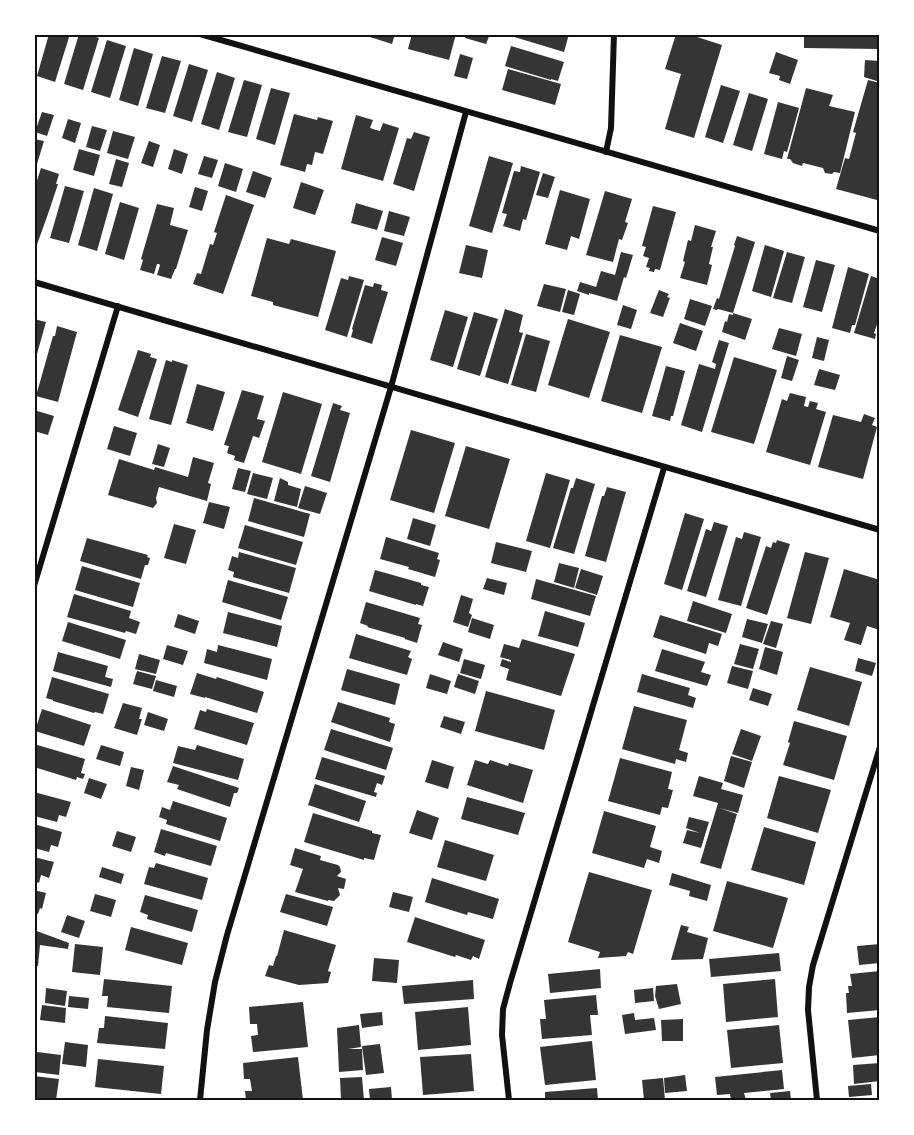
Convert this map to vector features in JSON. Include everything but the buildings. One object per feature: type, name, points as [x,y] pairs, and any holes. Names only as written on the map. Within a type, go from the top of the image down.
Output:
[{"type":"street","points":[[200,34],[879,231]]},
{"type":"street","points":[[606,152],[611,128],[614,34]]},
{"type":"street","points":[[200,1101],[208,1020],[227,935],[391,387],[466,112]]},
{"type":"street","points":[[34,282],[879,530]]},
{"type":"street","points":[[34,586],[117,306]]},
{"type":"street","points":[[509,1101],[502,1035],[503,1010],[664,468]]},
{"type":"street","points":[[818,1101],[808,1010],[809,987],[813,965],[879,747]]}]
